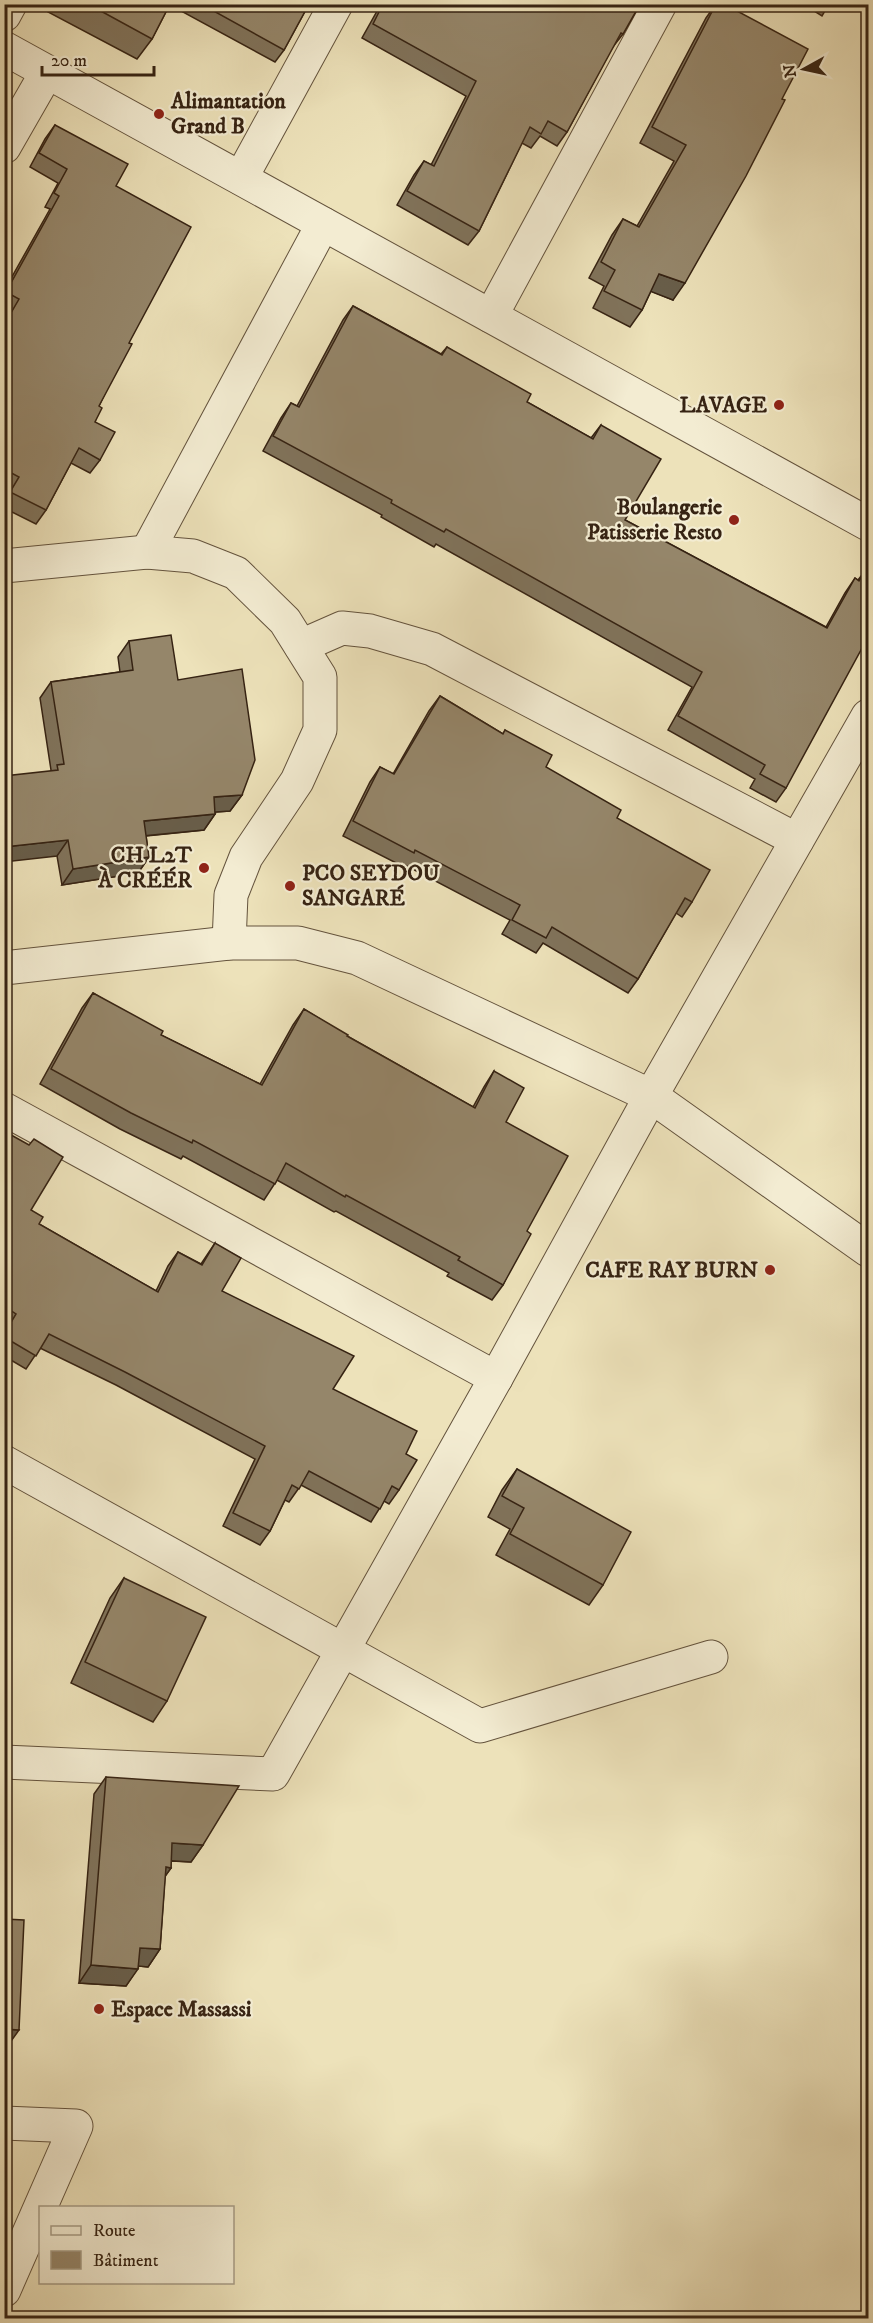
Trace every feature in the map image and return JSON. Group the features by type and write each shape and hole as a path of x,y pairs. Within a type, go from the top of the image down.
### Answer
{"street":[{"path":"4,15 10,4"},
{"path":"241,178 336,4"},
{"path":"491,316 660,4"},
{"path":"4,48 868,524"},
{"path":"4,147 47,72"},
{"path":"147,552 323,224"},
{"path":"4,566 147,552 193,556 236,573 285,621 320,677 320,730 297,782 246,857 231,895 229,943"},
{"path":"301,646 342,628 370,631 432,649 797,840"},
{"path":"4,1762 273,1774 496,1378 651,1096 868,716"},
{"path":"4,968 229,943 298,942 357,958 651,1096 868,1250"},
{"path":"4,1109 496,1378"},
{"path":"4,1462 480,1726 711,1657"},
{"path":"4,2123 76,2126 41,2206"},
{"path":"4,2290 39,2210"}],"building":[{"path":"88,4 170,4 152,39"},
{"path":"201,4 309,4 284,50"},
{"path":"383,4 407,4 412,7 413,4 640,4 623,34 621,33 567,132 548,121 541,134 530,127 479,231 407,191 424,161 434,166 476,81 373,24"},
{"path":"716,4 724,4 808,49 746,176 685,283 659,274 642,310 604,291 615,270 601,262 623,219 639,227 686,145 652,127"},
{"path":"55,125 128,164 116,186 191,227 129,343 132,344 99,406 102,408 95,422 115,432 100,460 79,448 46,510 10,492 19,477 4,469 4,379 11,368 4,365 4,340 9,332 4,330 4,325 19,299 6,292 59,196 54,193 67,169 39,153"},
{"path":"353,306 442,355 447,347 531,394 527,402 593,439 601,425 661,459 625,520 827,628 855,578 859,581 865,571 868,573 868,637 786,788 760,774 765,765 678,716 702,672 446,529 444,532 391,503 392,500 273,436 291,403 299,407"},
{"path":"171,635 178,680 242,669 255,760 242,795 214,797 215,814 144,821 149,857 73,869 68,840 4,847 4,776 58,770 57,765 64,764 51,682 133,670 129,641"},
{"path":"440,696 503,734 505,730 552,755 546,767 621,810 617,818 710,870 692,902 685,898 638,979 552,927 546,938 512,920 520,905 415,850 414,853 353,821 380,767 394,774"},
{"path":"93,993 163,1031 161,1035 262,1085 304,1009 347,1036 475,1108 494,1071 524,1088 506,1122 568,1156 527,1231 531,1234 503,1285 458,1260 460,1257 346,1195 345,1197 286,1163 275,1184 193,1140 192,1143 131,1113 51,1069"},
{"path":"4,1131 29,1145 34,1139 63,1157 31,1210 43,1217 39,1224 158,1292 178,1252 202,1265 215,1243 241,1258 222,1291 354,1356 333,1389 417,1431 406,1454 417,1460 399,1490 392,1486 380,1509 309,1471 299,1489 292,1485 270,1531 233,1513 265,1446 49,1334 36,1356 4,1337 16,1314 4,1306"},
{"path":"517,1469 631,1532 603,1585 510,1534 524,1508 502,1496"},
{"path":"124,1578 206,1617 167,1701 85,1662"},
{"path":"106,1777 239,1786 203,1845 172,1843 171,1868 166,1867 160,1949 140,1948 138,1969 91,1965"},
{"path":"4,1919 24,1920 19,2030 4,2029"}],"place":[{"name":"Alimantation Grand B","path":"159,114"},
{"name":"LAVAGE","path":"779,405"},
{"name":"Boulangerie Patisserie Resto","path":"734,520"},
{"name":"CH L2T À CRÉÉR","path":"204,868"},
{"name":"PCO SEYDOU SANGARÉ","path":"290,886"},
{"name":"CAFE RAY BURN","path":"770,1270"},
{"name":"Espace Massassi","path":"99,2009"}]}
